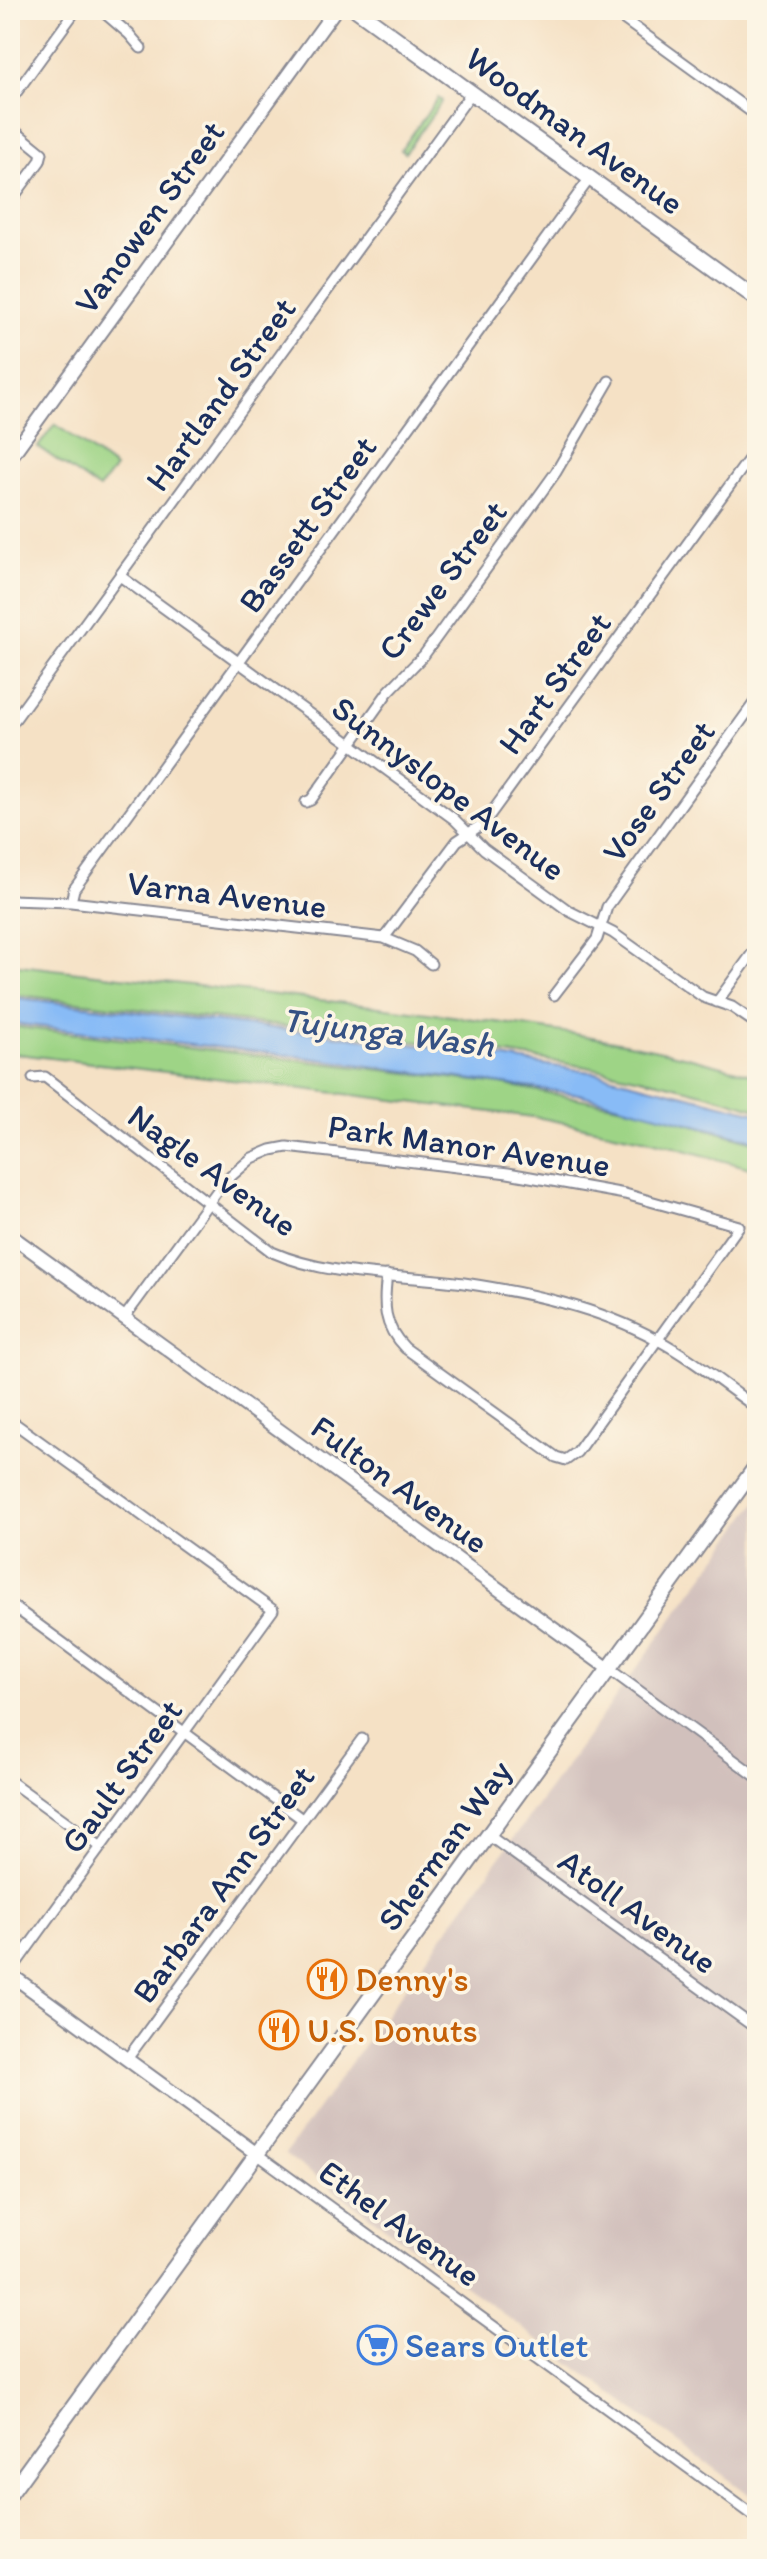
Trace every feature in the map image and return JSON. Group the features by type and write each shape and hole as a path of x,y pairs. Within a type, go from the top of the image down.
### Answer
{"main road":[{"name":"Woodman Avenue","path":"357,10 757,299"},
{"name":"Sherman Way","path":"10,2494 757,1465"}],"street":[{"path":"10,101 76,10"},
{"path":"101,10 141,48"},
{"name":"Vanowen Street","path":"10,458 335,10"},
{"path":"611,10 757,116"},
{"name":"Hartland Street","path":"10,726 472,92"},
{"path":"10,127 42,153 40,161 10,202"},
{"name":"Bassett Street","path":"71,902 74,889 590,178"},
{"name":"Crewe Street","path":"306,802 311,800 388,692 424,655 556,472 609,381"},
{"name":"Hart Street","path":"384,938 457,841 484,823 757,448"},
{"name":"Sunnyslope Avenue","path":"120,576 454,819 484,849 569,911 601,926 699,995 732,1007 757,1024"},
{"name":"Vose Street","path":"554,995 597,939 607,907 757,699"},
{"name":"Varna Avenue","path":"10,900 71,902 384,938 415,951 431,964"},
{"path":"717,1002 757,947"},
{"name":"Nagle Avenue","path":"33,1078 45,1077 272,1252 313,1267 387,1275"},
{"name":"Park Manor Avenue","path":"208,1203 238,1167 271,1150 287,1147 508,1173 625,1194 739,1226 658,1340"},
{"path":"124,1318 208,1203"},
{"name":"Fulton Avenue","path":"10,1235 757,1777"},
{"path":"658,1340 577,1452 566,1460 556,1457 395,1338 384,1310 387,1275 552,1299 589,1310 658,1340 757,1408"},
{"name":"Gault Street","path":"10,1420 273,1610 10,1973"},
{"path":"10,1604 302,1819"},
{"name":"Barbara Ann Street","path":"127,2059 362,1739"},
{"path":"10,1781 101,1847"},
{"name":"Atoll Avenue","path":"488,1835 757,2029"},
{"name":"Ethel Avenue","path":"10,1973 757,2518"}],"shaded area":[{"path":"757,1502 757,2500 285,2154"}],"green space":[{"path":"438,98 442,101 405,153 401,150"},
{"path":"55,424 115,468 99,489 38,447"},
{"path":"10,964 469,1018 614,1041 757,1076 757,1109 658,1082 506,1054 10,994"},
{"path":"10,1026 500,1084 641,1110 757,1143 757,1170 648,1140 541,1118 10,1053"}],"water":[{"path":"10,997 458,1050 596,1073 757,1113 757,1141 578,1094 294,1056 10,1023"}],"place":[{"name":"Denny's","path":"327,1979"},
{"name":"U.S. Donuts","path":"279,2030"},
{"name":"Sears Outlet","path":"377,2345"}],"water label":[{"name":"Tujunga Wash","path":"388,1031"}]}
